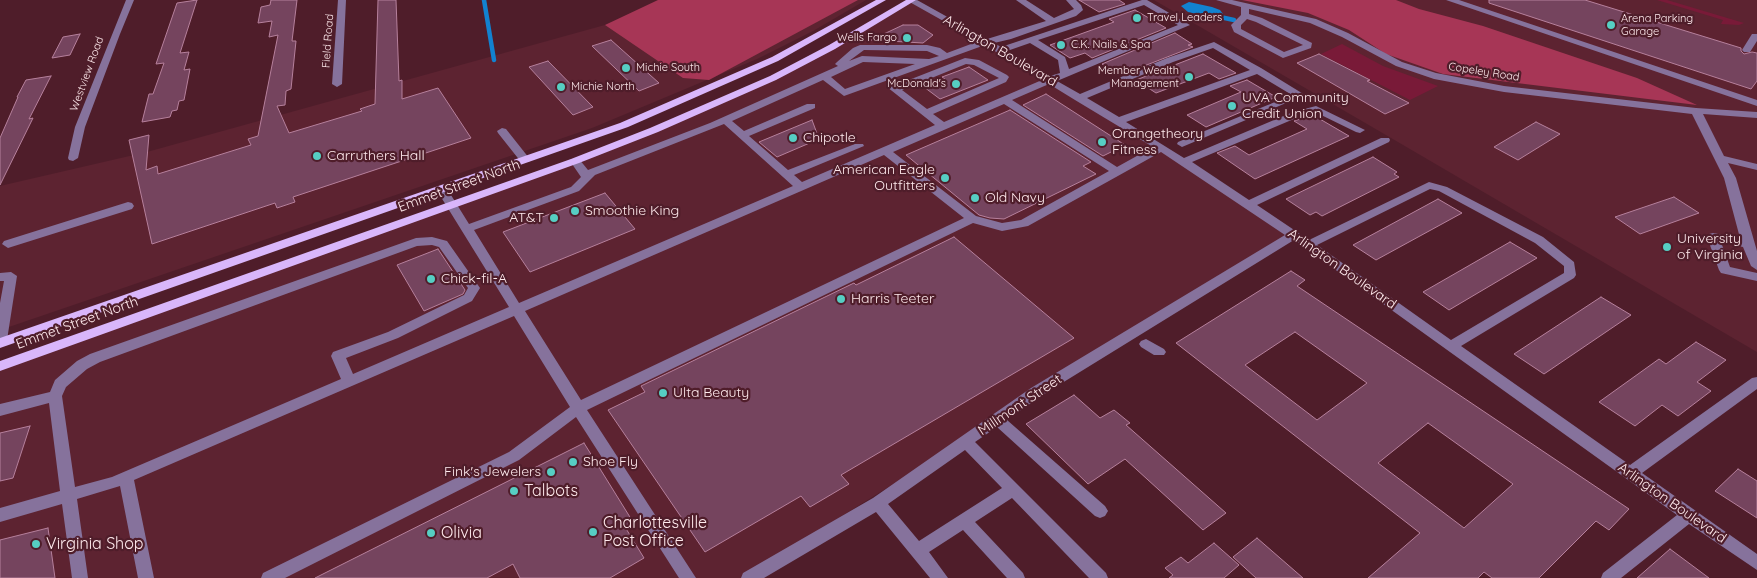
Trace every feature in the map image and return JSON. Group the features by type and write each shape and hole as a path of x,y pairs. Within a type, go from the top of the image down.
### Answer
{"main road":[{"name":"Emmet Street North","path":"0,342 624,125 728,81 810,41 882,0"},
{"name":"Emmet Street North","path":"0,366 574,161 654,130 773,78 832,47 911,0"}],"street":[{"name":"Westview Road","path":"73,158 80,126 114,34 130,0"},
{"name":"Field Road","path":"336,84 342,0"},
{"name":"Arlington Boulevard","path":"911,0 1000,50 1161,147 1294,235 1757,563"},
{"path":"1020,0 1051,20"},
{"path":"824,76 844,93 986,42 1008,37 1079,10 1078,5 1070,0"},
{"name":"Copeley Road","path":"1220,0 1245,11 1313,21 1345,35 1399,64 1434,76 1504,89 1696,111 1757,115"},
{"path":"1450,0 1757,103"},
{"path":"0,515 70,496 126,477 1050,80 1185,25 1145,2 1000,50"},
{"path":"1245,11 1259,20 1307,43 1308,46 1285,55 1280,55 1237,30 1236,25 1245,11"},
{"path":"1747,50 1755,36"},
{"path":"1031,40 1062,59 1065,74"},
{"path":"1079,98 1214,44 1300,95 1182,144"},
{"path":"824,76 856,50 863,47 927,48 937,50 946,56"},
{"path":"466,228 576,188 592,173 725,120 862,59 931,62"},
{"path":"895,89 965,61 976,62 1004,77 1003,80 926,114"},
{"path":"1118,121 1258,70"},
{"path":"882,79 944,127"},
{"path":"1005,100 1117,172"},
{"path":"743,135 811,106"},
{"path":"1183,162 1297,114 1316,109 1360,130"},
{"path":"1696,111 1730,178 1748,244 1757,266"},
{"path":"725,120 801,187"},
{"path":"502,132 525,160"},
{"path":"1248,205 1385,140"},
{"path":"787,174 858,146"},
{"path":"884,151 972,219 1002,227 1024,223 1161,147"},
{"path":"1720,158 1757,167"},
{"path":"574,161 587,177"},
{"path":"1308,245 1428,185 1443,189 1539,240 1570,265 1570,275 1450,346"},
{"path":"442,189 516,310 688,578"},
{"path":"8,244 128,206"},
{"path":"269,578 514,456 578,408 972,219"},
{"name":"Millmont Street","path":"749,578 878,503 1044,387 1294,235"},
{"path":"1748,244 1713,237 1725,270 1757,277"},
{"path":"80,578 55,396 60,384 82,365 95,358 416,242 432,241 443,244 474,288 468,298 393,335 338,356 349,381"},
{"path":"0,277 11,276 0,342"},
{"path":"1146,344 1160,352"},
{"path":"1629,472 1648,462 1757,382"},
{"path":"0,410 55,396"},
{"path":"998,420 1100,511"},
{"path":"966,442 1100,578"},
{"path":"126,477 146,578"},
{"path":"917,551 1012,490"},
{"path":"878,503 940,578"},
{"path":"1609,578 1689,515"},
{"path":"964,520 1016,578"}],"shaded area":[{"path":"658,0 858,0 709,80 683,78 605,25"},
{"path":"666,0 866,0 813,31 757,59 592,128 0,330 0,186 147,152 605,25"},
{"name":"University of Virginia","path":"1154,0 1757,0 1757,352 1398,142"},
{"path":"1242,0 1396,0 1419,9 1483,26 1637,78 1697,105 1443,74 1386,54 1349,30 1308,13"},
{"path":"1657,0 1667,0 1744,23 1739,25 1721,24 1723,20"},
{"path":"911,1 1050,80 1294,235 742,578 0,578 0,365 654,130 773,78"},
{"path":"1342,44 1383,66 1438,86 1410,100 1321,54"}],"water":[{"path":"1189,2 1212,7 1220,10 1223,14 1214,18 1188,12 1181,6"}],"building":[{"path":"197,0 180,53 189,52 184,70 190,69 184,100 179,101 177,110 172,111 170,117 142,122 149,94 153,94 164,63 156,64 177,3"},
{"name":"Carruthers Hall","path":"271,0 297,0 292,41 296,41 291,89 286,91 285,105 277,106 289,133 362,111 360,109 375,104 378,0 396,0 399,81 402,80 402,99 438,88 471,138 293,197 295,202 277,208 275,203 152,244 129,140 149,135 146,170 157,166 158,174 251,145 248,139 258,136 278,35 269,37 272,21 258,23 261,7 270,5"},
{"path":"1079,0 1119,0 1125,4 1099,12"},
{"name":"Arena Parking Garage","path":"1489,0 1585,0 1741,48 1744,54 1757,53 1757,81 1751,89 1489,3"},
{"path":"1135,10 1166,28 1092,58 1085,53 1070,58 1050,45 1114,22 1109,19"},
{"name":"Wells Fargo","path":"903,25 918,25 933,35 923,43 871,40"},
{"path":"1175,33 1192,44 1188,45 1193,47 1126,73 1121,70 1114,72 1102,64"},
{"path":"80,34 70,55 52,58 63,37"},
{"name":"Michie South","path":"611,40 659,83 639,91 592,46"},
{"path":"1203,54 1236,73 1219,79 1209,73 1156,93 1136,80"},
{"path":"1319,54 1370,80 1367,81 1409,103 1385,114 1297,63"},
{"name":"Michie North","path":"548,61 593,107 573,115 529,67"},
{"name":"McDonald's","path":"969,67 988,80 940,99 924,87 945,79 942,77"},
{"path":"51,76 29,119 33,118 0,185 0,138 17,97 26,80"},
{"name":"UVA Community Credit Union","path":"1247,80 1276,97 1206,127 1187,115 1241,92 1230,86"},
{"path":"1046,94 1125,145 1103,156 1023,105"},
{"path":"1010,110 1091,162 1083,166 1096,174 1004,219 990,218 979,215 906,155"},
{"path":"1313,115 1349,136 1255,179 1217,153 1235,146 1249,155 1307,129 1294,121"},
{"name":"Chipotle","path":"812,120 819,139 777,157 759,142"},
{"path":"1536,122 1560,134 1518,160 1494,147"},
{"path":"1373,157 1397,172 1394,174 1399,177 1322,216 1316,212 1310,215 1286,199"},
{"path":"605,193 635,229 530,272 503,232"},
{"path":"1674,197 1699,213 1640,234 1615,217"},
{"path":"1438,199 1462,213 1376,260 1353,245"},
{"path":"954,237 1074,338 841,475 849,484 810,507 801,496 705,552 608,410 645,392 641,386"},
{"path":"1510,242 1537,258 1449,310 1423,292"},
{"name":"Chick-fil-A","path":"438,249 465,290 463,294 424,311 397,265"},
{"path":"1291,271 1305,280 1297,286 1629,509 1609,530 1596,521 1539,578 1492,578 1484,572 1478,578 1368,578 1420,533 1176,343","holes":["1295,332 1367,383 1317,420 1245,365","1428,423 1513,484 1464,528 1378,463"]},
{"path":"1601,297 1631,315 1544,374 1514,354"},
{"path":"1696,342 1726,360 1697,382 1711,391 1678,416 1662,405 1635,426 1599,402 1659,359 1666,364"},
{"path":"1074,395 1100,418 1114,410 1130,423 1126,425 1226,513 1203,530 1125,459 1088,484 1026,424"},
{"path":"30,426 13,478 0,481 0,433"},
{"path":"584,443 633,522 625,527 644,558 610,578 520,578 513,564 487,578 315,578"},
{"path":"1738,469 1757,481 1757,518 1715,491"},
{"path":"48,528 55,578 0,578 0,540"},
{"path":"1257,538 1303,578 1256,578 1233,557"},
{"path":"1214,543 1239,565 1224,578 1169,578 1173,575 1165,568 1181,557 1188,563"},
{"path":"1670,549 1709,578 1637,578"}],"waterway":[{"path":"484,0 494,60"},
{"path":"1220,17 1234,20"}],"place":[{"name":"Travel Leaders","path":"1137,18"},
{"name":"Arena Parking Garage","path":"1611,25"},
{"name":"Wells Fargo","path":"907,38"},
{"name":"C.K. Nails & Spa","path":"1061,45"},
{"name":"Michie South","path":"626,68"},
{"name":"Member Wealth Management","path":"1189,77"},
{"name":"McDonald's","path":"956,84"},
{"name":"Michie North","path":"561,87"},
{"name":"UVA Community Credit Union","path":"1232,106"},
{"name":"Chipotle","path":"793,138"},
{"name":"Orangetheory Fitness","path":"1102,142"},
{"name":"Carruthers Hall","path":"317,156"},
{"name":"American Eagle Outfitters","path":"945,178"},
{"name":"Old Navy","path":"975,198"},
{"name":"Smoothie King","path":"575,211"},
{"name":"AT&T","path":"554,218"},
{"name":"University of Virginia","path":"1667,247"},
{"name":"Chick-fil-A","path":"431,279"},
{"name":"Harris Teeter","path":"841,299"},
{"name":"Ulta Beauty","path":"663,393"},
{"name":"Shoe Fly","path":"573,462"},
{"name":"Fink's Jewelers","path":"551,472"},
{"name":"Talbots","path":"514,491"},
{"name":"Charlottesville Post Office","path":"593,532"},
{"name":"Olivia","path":"431,533"},
{"name":"Virginia Shop","path":"36,544"}]}
